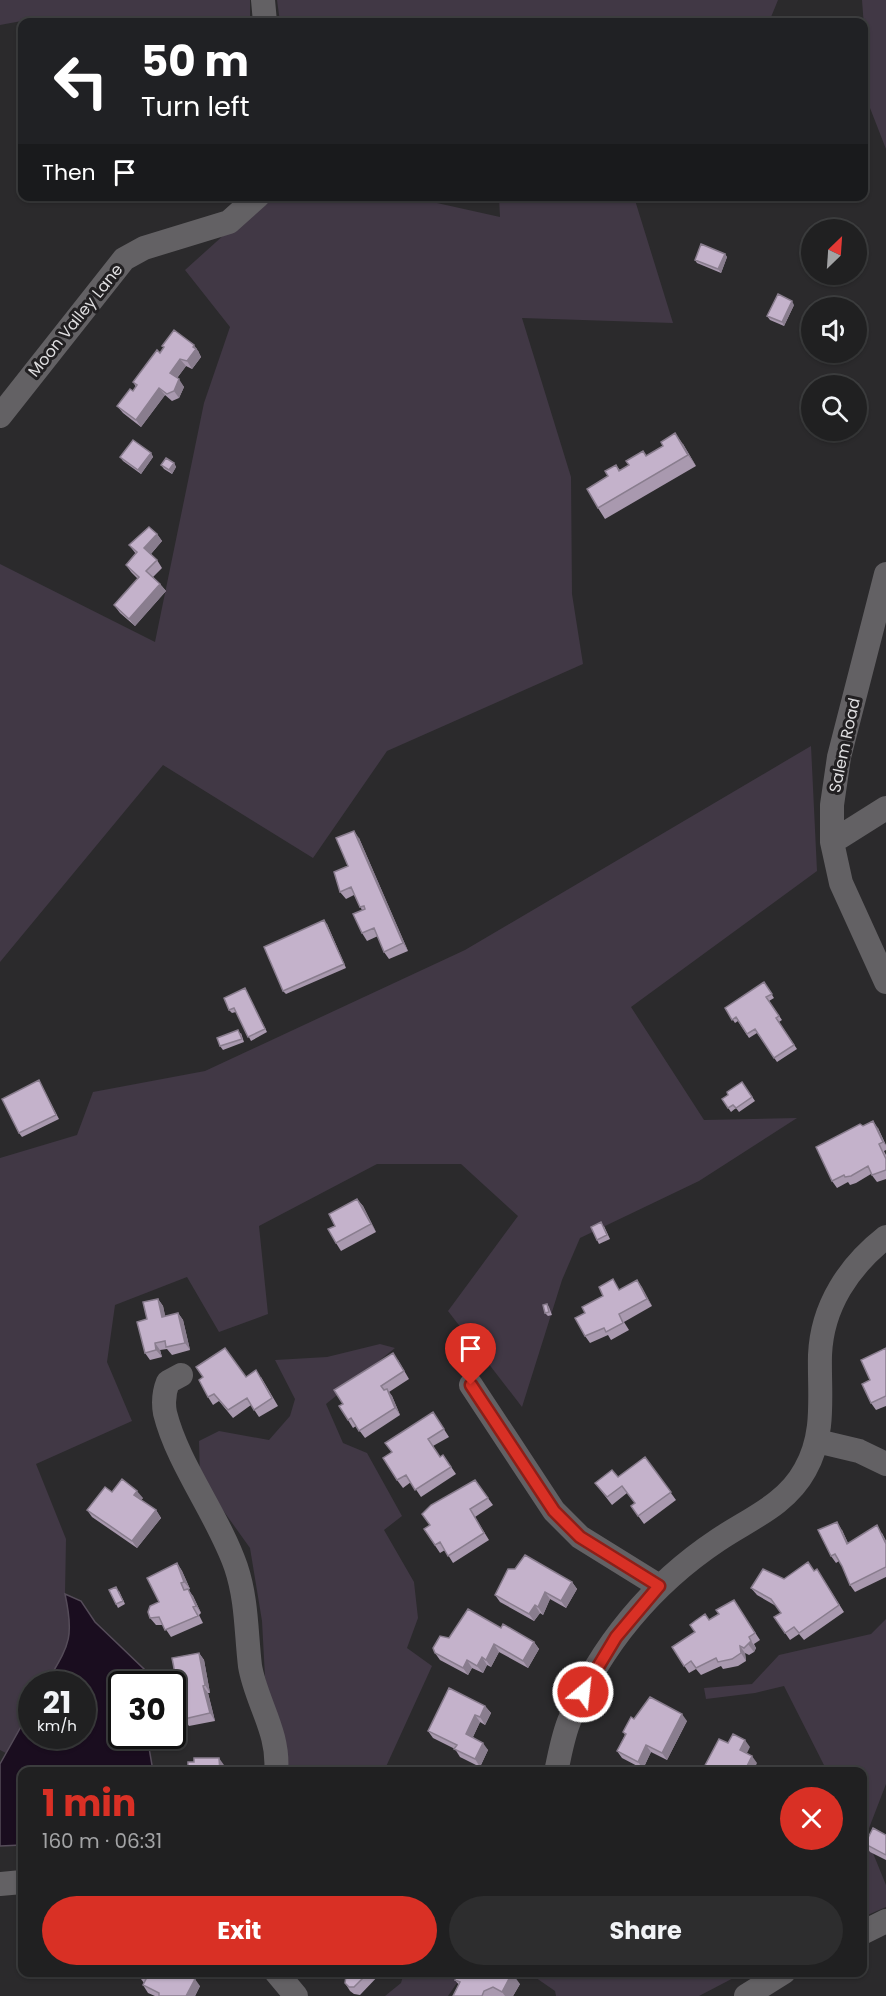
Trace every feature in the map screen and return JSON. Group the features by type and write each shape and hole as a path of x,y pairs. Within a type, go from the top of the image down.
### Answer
{"street":[{"path":"262,0 264,18"},
{"name":"Moon Valley Lane","path":"0,416 124,260 144,248 229,222 252,201"},
{"name":"Salem Road","path":"886,574 839,757 832,805 832,842 841,883 886,982"},
{"path":"832,842 886,808"},
{"path":"557,1767 569,1721 590,1677 616,1637 659,1586 691,1559 779,1501 805,1471 817,1441 821,1414 821,1343 828,1314 849,1273 867,1252 886,1237"},
{"path":"182,1375 168,1382 164,1394 165,1413 190,1473 213,1515 242,1587 245,1597 250,1667 272,1730 276,1767"},
{"path":"471,1385 554,1511 580,1537 659,1586"},
{"path":"817,1441 859,1451 886,1464"},
{"path":"0,1884 18,1882"},
{"path":"867,1930 886,1921"},
{"path":"280,1977 296,1996"},
{"path":"746,1996 776,1977"}],"shaded area":[{"path":"0,0 250,0 250,18 18,18 18,22 0,25"},
{"path":"277,0 778,0 771,18 279,18"},
{"path":"862,0 886,0 886,149 870,108 868,18 863,18"},
{"path":"262,201 428,201 500,217 499,201 635,201 673,323 522,318 571,477 572,594 583,664 387,751 313,858 163,765 0,962 0,564 155,642 204,403 230,327 185,270"},
{"path":"811,746 817,871 631,1007 704,1120 797,1118 699,1181 580,1238 562,1280 522,1407 448,1311 518,1216 461,1164 377,1164 259,1226 268,1314 219,1332 187,1277 115,1305 107,1362 132,1421 36,1464 66,1539 65,1594 71,1621 69,1644 53,1671 18,1671 18,1732 6,1753 0,1750 0,1158 77,1135 93,1092 205,1071 465,950"},
{"path":"380,1344 395,1348 326,1404 343,1443 367,1453 402,1516 384,1530 414,1582 418,1618 407,1648 432,1666 386,1767 285,1767 265,1677 262,1621 250,1548 200,1478 199,1441 219,1431 269,1440 290,1416 295,1399 275,1360 327,1357"},
{"path":"65,1594 81,1601 95,1622 145,1670 108,1671 108,1749 149,1749 152,1767 18,1767 18,1845 0,1846 0,1764 18,1732 18,1749 96,1749 96,1671 54,1671 67,1642 69,1622"},
{"path":"886,1619 886,1784 867,1833 867,1767 825,1767 784,1686 755,1693 706,1699 704,1688 752,1684 779,1655 871,1634"},
{"path":"867,1838 886,1885 886,1907 867,1915"},
{"path":"403,1977 461,1977 448,1996 385,1996 401,1983"},
{"path":"535,1977 735,1977 699,1996 556,1996 555,1991"}],"building":[{"path":"701,244 725,254 718,269 695,260"},
{"path":"778,294 792,301 782,322 767,316"},
{"path":"174,330 196,349 187,361 180,359 170,373 179,379 174,391 167,394 159,388 136,420 117,406 130,389 133,391 137,385 133,382 157,350 160,353 164,347 162,346"},
{"path":"675,433 688,455 598,508 587,489 608,476 605,471 616,465 619,471 629,465 626,461 643,451 646,456 663,446 661,442"},
{"path":"133,440 151,453 138,470 120,457"},
{"path":"166,458 174,463 169,470 161,465"},
{"path":"149,527 157,534 144,548 157,560 146,571 160,584 129,619 114,605 139,577 126,565 137,552 129,545"},
{"path":"354,831 403,943 384,952 374,928 362,933 353,914 365,909 364,906 360,907 351,887 340,892 334,872 348,866 336,838"},
{"path":"324,920 344,964 283,991 264,947"},
{"path":"764,982 772,994 766,997 779,1016 776,1018 794,1045 774,1058 755,1029 747,1034 736,1017 732,1020 725,1008"},
{"path":"245,988 265,1029 248,1037 234,1008 229,1010 224,998"},
{"path":"238,1030 242,1039 220,1046 217,1038"},
{"path":"39,1080 56,1115 19,1133 2,1099"},
{"path":"742,1082 752,1097 736,1108 733,1105 728,1108 722,1099 728,1095 727,1092"},
{"path":"873,1121 883,1142 879,1144 886,1159 886,1170 872,1175 868,1166 851,1176 845,1177 844,1175 832,1181 816,1147 860,1124 863,1126"},
{"path":"357,1199 371,1224 336,1243 328,1229 335,1226 329,1214"},
{"path":"601,1222 607,1235 597,1240 591,1227"},
{"path":"613,1279 619,1290 637,1280 647,1299 619,1314 623,1323 606,1332 604,1328 585,1336 575,1318 585,1313 582,1307 603,1296 599,1287"},
{"path":"158,1299 162,1317 178,1313 185,1343 166,1347 165,1341 155,1343 156,1350 145,1353 137,1322 147,1319 143,1302"},
{"path":"547,1304 549,1312 545,1313 543,1305"},
{"path":"225,1348 246,1377 256,1370 272,1398 254,1410 247,1398 228,1410 214,1394 208,1397 199,1380 203,1377 196,1367"},
{"path":"886,1348 886,1396 871,1403 862,1384 870,1380 861,1360"},
{"path":"393,1353 404,1371 381,1386 384,1390 387,1389 395,1408 359,1431 351,1418 348,1420 339,1406 343,1404 334,1390"},
{"path":"433,1412 444,1429 428,1439 440,1457 443,1455 451,1467 415,1490 406,1475 397,1480 383,1458 392,1452 385,1443"},
{"path":"645,1457 671,1492 638,1516 631,1506 635,1503 622,1486 607,1497 595,1483 612,1470 618,1477"},
{"path":"122,1479 137,1491 134,1495 156,1510 132,1541 87,1510 105,1487 112,1492"},
{"path":"475,1480 488,1498 470,1509 484,1533 448,1556 440,1542 435,1545 424,1529 430,1525 422,1514 431,1505"},
{"path":"837,1522 847,1544 877,1525 886,1544 886,1567 850,1585 842,1566 835,1554 831,1556 818,1530"},
{"path":"525,1555 572,1582 561,1601 545,1592 538,1607 535,1605 529,1614 495,1595 508,1569 515,1569"},
{"path":"808,1562 814,1571 817,1569 839,1605 799,1633 794,1627 785,1633 774,1617 781,1613 771,1599 751,1588 763,1569 784,1579"},
{"path":"177,1563 184,1582 181,1583 184,1590 188,1589 198,1616 165,1630 159,1617 150,1618 148,1612 150,1606 159,1602 147,1578"},
{"path":"116,1587 123,1601 116,1604 109,1590"},
{"path":"734,1600 755,1633 749,1637 751,1641 744,1648 740,1646 741,1653 732,1659 718,1662 716,1658 696,1668 691,1661 684,1666 672,1647 695,1632 690,1625 695,1621 705,1614 709,1620 719,1614 716,1610"},
{"path":"468,1609 501,1628 503,1624 534,1642 523,1661 494,1644 486,1660 482,1657 477,1666 467,1660 463,1668 435,1653 433,1648 440,1636 449,1638"},
{"path":"199,1653 205,1685 203,1686 210,1713 186,1719 186,1671 175,1671 172,1658"},
{"path":"449,1688 485,1706 480,1717 475,1715 466,1734 483,1743 475,1759 454,1749 457,1745 428,1731"},
{"path":"650,1697 682,1714 662,1753 646,1745 638,1762 617,1751 626,1734 623,1732 631,1717 634,1719"},
{"path":"733,1734 745,1740 740,1750 752,1756 746,1767 704,1767 719,1739 728,1743"},
{"path":"194,1758 219,1758 220,1767 188,1767 188,1762 194,1762"},
{"path":"873,1828 886,1835 886,1855 867,1845"},
{"path":"142,1977 191,1977 195,1979 186,1996 159,1996 159,1993 143,1985 146,1979"},
{"path":"346,1977 364,1977 354,1987 349,1987 345,1983"},
{"path":"456,1977 510,1977 502,1992 493,1987 484,1991 482,1996 453,1996 460,1982 455,1980"}],"route":[{"path":"471,1385 554,1511 580,1537 659,1586 616,1637 583,1692"}]}
